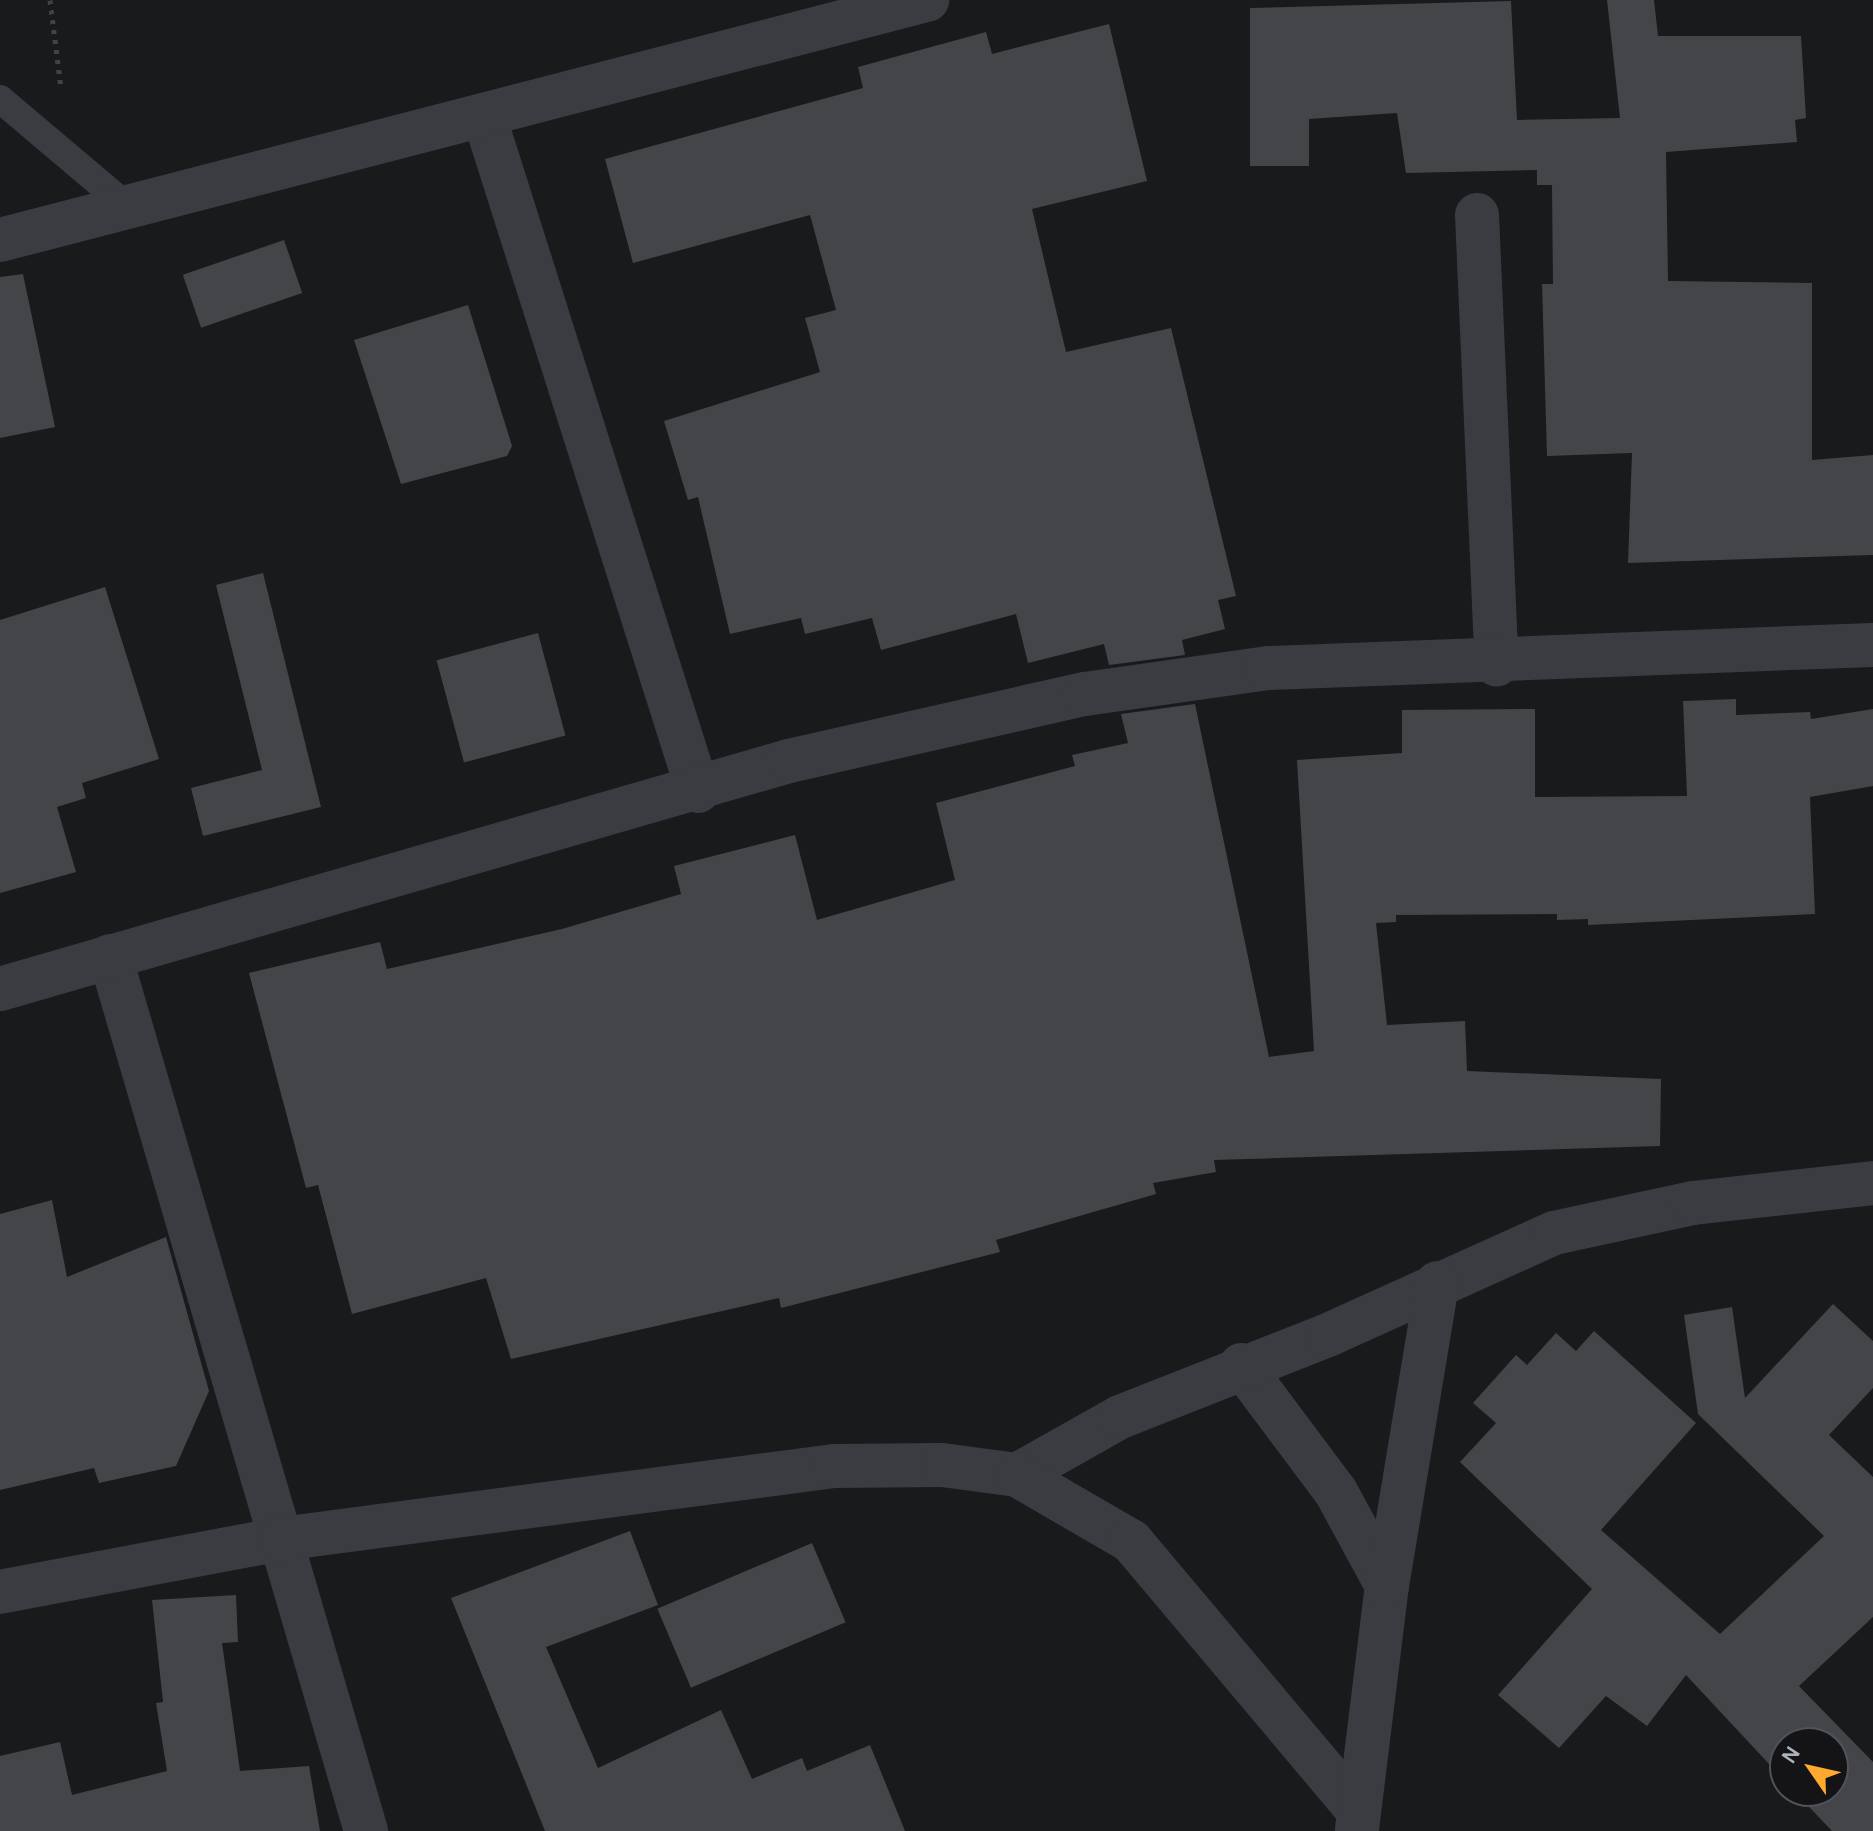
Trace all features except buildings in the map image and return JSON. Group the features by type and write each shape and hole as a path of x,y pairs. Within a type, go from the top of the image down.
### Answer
{"street":[{"path":"0,240 485,119 927,0"},
{"path":"485,119 698,791"},
{"path":"1477,215 1497,665"},
{"path":"0,989 698,791 789,761 1085,694 1268,668 1497,665 1873,645"},
{"path":"110,956 366,1831"},
{"path":"1017,1475 1071,1440 1241,1365 1328,1335 1437,1283 1554,1233 1693,1203 1873,1183"},
{"path":"1358,1821 1387,1586 1437,1283"},
{"path":"1241,1365 1336,1492 1387,1586"},
{"path":"0,1592 281,1539 834,1466 942,1465 1017,1475 1131,1541 1358,1821"}],"lane":[{"path":"0,99 128,207"}],"path":[{"path":"50,0 63,153"}]}
